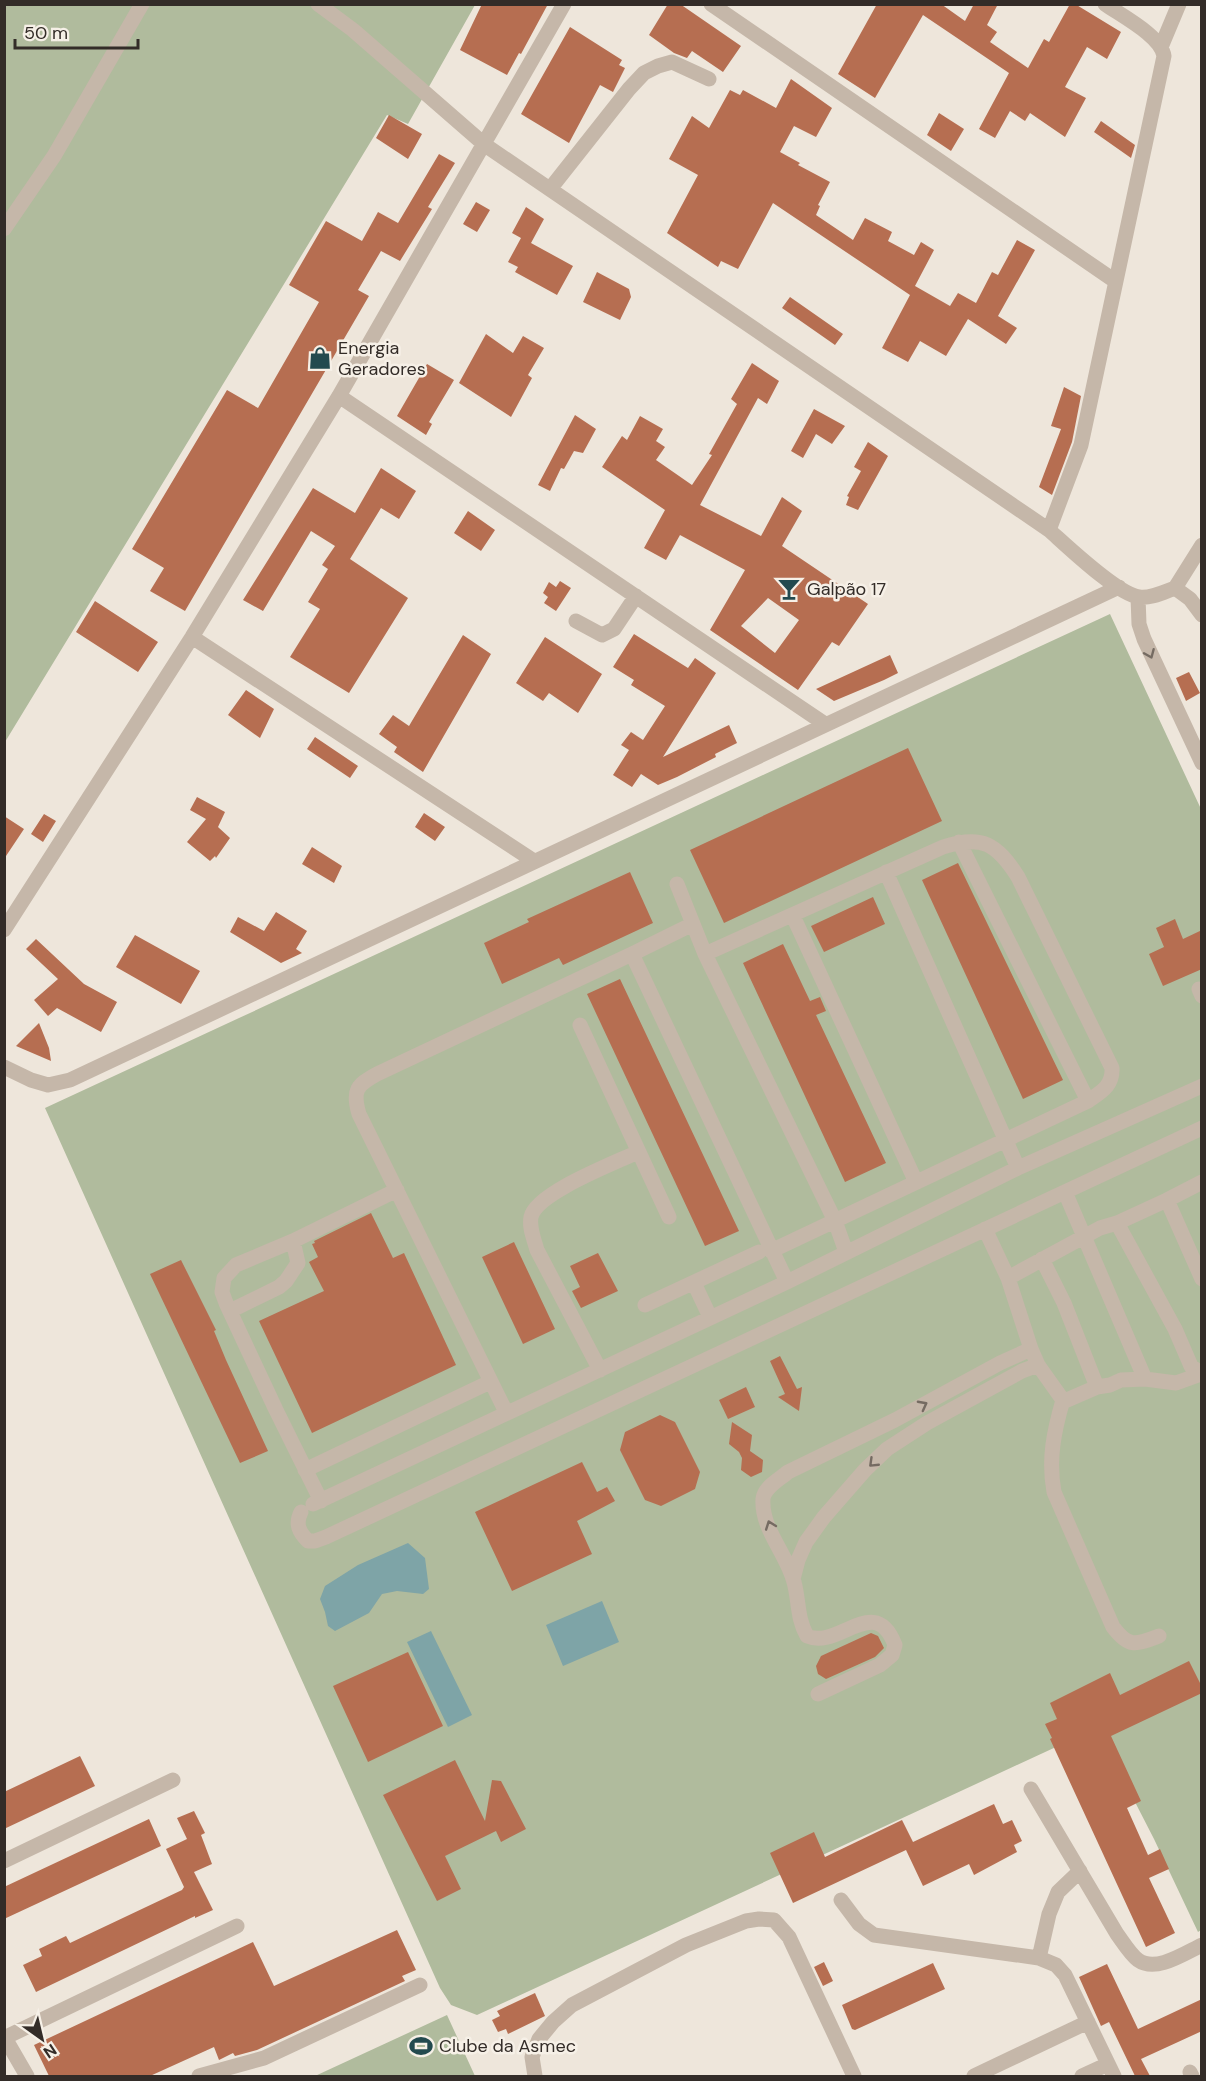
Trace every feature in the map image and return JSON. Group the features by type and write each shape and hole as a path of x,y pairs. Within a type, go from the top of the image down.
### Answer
{"lane":[{"path":"4,229 54,156 142,4"},
{"path":"318,4 353,30 484,145 1049,530 1090,567 1119,586 1138,597 1151,596 1175,588 1202,545"},
{"path":"4,930 192,637 339,396 564,4"},
{"path":"711,4 1115,281"},
{"path":"1049,530 1081,445 1164,56 1161,47 1152,37 1106,4"},
{"path":"1161,47 1179,4"},
{"path":"550,189 644,73 672,62 709,79"},
{"path":"339,396 825,724"},
{"path":"4,1067 31,1080 48,1085 70,1080 1119,586"},
{"path":"1175,588 1190,599 1202,615"},
{"path":"576,621 602,635 614,629 636,596"},
{"path":"1138,597 1139,624 1144,639 1202,763"},
{"path":"192,637 534,861"},
{"path":"645,1305 835,1221 1088,1101 1110,1084 1113,1077 1112,1068 1009,863 999,852 975,840 959,842 886,872 705,954"},
{"path":"959,842 1088,1101"},
{"path":"886,872 1018,1168"},
{"path":"677,884 705,954 835,1221 846,1252"},
{"path":"793,916 916,1182"},
{"path":"506,1412 359,1114 356,1098 360,1085 388,1069 693,924"},
{"path":"632,954 765,1252 787,1282"},
{"path":"580,1025 669,1217"},
{"path":"1202,1086 1018,1168 787,1282 506,1412 312,1506 298,1519 298,1526 308,1541 326,1538 1202,1128"},
{"path":"600,1370 537,1250 531,1232 531,1218 534,1209 543,1200 566,1186 638,1152"},
{"path":"1008,1278 1100,1228 1118,1223 1202,1182"},
{"path":"312,1506 305,1470 222,1292 224,1278 236,1265 293,1241 397,1190"},
{"path":"1065,1192 1145,1379"},
{"path":"1167,1200 1202,1279"},
{"path":"1118,1223 1191,1366 1201,1374"},
{"path":"985,1229 1008,1278 1038,1365 1063,1400"},
{"path":"231,1311 286,1281 298,1263 293,1241"},
{"path":"1042,1259 1064,1303 1097,1387"},
{"path":"694,1283 710,1317"},
{"path":"818,1694 880,1665 892,1655 895,1645 886,1628 875,1622 866,1622 819,1639 807,1636 800,1623 793,1579 767,1519 763,1497 765,1492 788,1472 895,1420 1000,1363 1031,1349"},
{"path":"1000,1363 1012,1378"},
{"path":"793,1579 806,1542 824,1517 865,1470 887,1449 907,1435 1022,1371 1038,1365"},
{"path":"1063,1400 1121,1380 1145,1379 1176,1383 1201,1374"},
{"path":"305,1470 490,1382"},
{"path":"1063,1400 1053,1435 1050,1470 1054,1492 1113,1627 1123,1639 1131,1643 1138,1644 1159,1636"},
{"path":"895,1420 907,1435"},
{"path":"4,1861 173,1780"},
{"path":"1030,1789 1117,1934 1140,1962 1155,1965 1202,1945"},
{"path":"1039,1958 1049,1914 1058,1892 1080,1871"},
{"path":"841,1900 859,1924 874,1935 1039,1958 1056,1965 1065,1975 1111,2070 1082,2076"},
{"path":"535,2076 532,2057 539,2039 572,2005 686,1945 746,1921 759,1919 774,1920 789,1937 854,2076"},
{"path":"27,2076 5,2038 237,1926"},
{"path":"199,2076 264,2058 420,1986"},
{"path":"974,2076 1088,2022"}],"green space":[{"path":"4,5 475,5 408,124 387,115 5,742"},
{"path":"1110,614 1201,809 1201,1930 1198,1932 1154,1839 1097,1728 477,2015 451,2005 440,1988 45,1108"},
{"name":"Clube da Asmec","path":"447,2015 475,2076 315,2076"}],"water":[{"path":"408,1543 425,1558 429,1589 423,1594 397,1591 382,1594 369,1613 335,1631 328,1626 320,1599 325,1586 358,1565"},
{"path":"602,1601 619,1642 563,1666 546,1625"},
{"path":"431,1631 472,1715 448,1727 407,1642"}],"building":[{"path":"482,4 548,4 507,75 460,50"},
{"path":"668,4 680,4 741,46 723,72 692,51 687,58 674,53 649,35"},
{"path":"877,4 941,4 965,21 974,4 998,4 987,25 997,32 990,42 1028,68 1044,39 1049,42 1070,4 1075,4 1121,32 1107,59 1087,47 1065,87 1086,98 1065,137 1030,113 1025,121 1010,111 995,138 979,129 1009,73 923,15 875,98 838,74"},
{"path":"570,27 622,60 619,65 625,68 613,92 600,85 569,143 521,114"},
{"path":"791,79 832,108 816,137 794,126 780,152 800,163 798,165 830,182 818,205 820,206 816,215 853,240 865,218 892,232 888,241 914,255 921,242 934,250 915,286 950,306 958,293 976,303 992,272 998,275 1017,240 1035,250 998,316 1017,328 1006,344 968,319 946,356 920,341 908,362 882,348 910,295 773,203 738,269 721,261 718,267 667,233 698,175 669,159 692,116 709,128 730,90 740,95 743,90 776,108"},
{"path":"939,113 964,129 951,151 927,135"},
{"path":"389,115 422,134 408,159 376,138"},
{"path":"1101,121 1135,145 1131,158 1094,132"},
{"path":"439,154 455,163 428,207 432,209 400,261 381,251 358,290 369,296 185,611 150,591 164,568 132,549 227,390 258,408 319,302 289,285 326,221 362,241 378,212 398,223"},
{"path":"476,202 490,210 477,232 463,224"},
{"path":"526,207 544,219 531,243 573,266 557,295 515,272 518,267 508,262 521,238 512,233"},
{"path":"597,272 629,289 631,297 620,320 583,302"},
{"path":"790,297 843,334 835,345 782,308"},
{"path":"486,334 513,353 523,336 544,348 528,375 532,378 511,417 459,383"},
{"path":"752,363 779,381 767,404 758,398 700,505 761,536 782,497 802,511 782,546 868,604 839,646 832,642 798,690 710,630 745,570 680,535 666,560 644,548 665,510 602,467 622,436 627,440 640,416 663,429 656,441 665,447 656,460 692,485 712,455 709,454 737,404 731,399","holes":["768,598 799,620 775,653 741,626"]},
{"path":"427,364 454,380 429,422 432,424 426,435 397,416"},
{"path":"1064,387 1081,396 1072,442 1052,495 1039,487 1061,429 1051,426"},
{"path":"814,409 845,426 832,444 816,434 803,458 791,451"},
{"path":"575,415 596,429 583,453 574,451 564,469 561,468 550,491 538,485"},
{"path":"868,442 888,456 858,510 846,505 849,497 847,496 861,471 854,467"},
{"path":"381,468 416,491 399,519 381,508 350,559 408,598 349,693 290,657 320,609 308,602 328,569 322,565 335,546 311,531 263,611 243,600 313,488 355,513"},
{"path":"468,511 495,530 481,551 454,533"},
{"path":"560,581 571,588 556,611 544,603 548,597 543,593 549,582 556,587"},
{"path":"95,601 158,642 138,672 76,632"},
{"path":"634,634 688,668 695,658 716,673 663,757 729,725 737,743 715,754 716,757 658,785 641,774 632,787 613,775 629,750 621,745 631,732 643,740 665,706 631,685 634,680 613,667"},
{"path":"463,635 491,654 423,772 394,752 397,747 379,734 393,715 409,726"},
{"path":"545,637 602,674 578,713 549,693 543,701 516,683"},
{"path":"890,655 898,673 884,680 834,701 816,689"},
{"path":"1189,672 1200,693 1186,701 1176,678"},
{"path":"246,690 274,709 260,738 228,715"},
{"path":"315,737 358,766 350,778 307,749"},
{"path":"908,748 942,821 724,923 690,850"},
{"path":"197,797 225,812 218,827 230,838 216,858 215,856 210,861 187,842 206,819 190,810"},
{"path":"424,813 445,827 435,841 415,827"},
{"path":"44,814 56,821 43,842 31,834"},
{"path":"4,816 24,829 4,859"},
{"path":"312,847 342,866 334,883 302,864"},
{"path":"958,863 1063,1080 1023,1099 922,880"},
{"path":"630,872 653,923 563,965 559,958 502,984 484,943 529,922 527,919"},
{"path":"873,897 885,924 824,952 811,926"},
{"path":"276,912 307,931 296,949 302,953 281,963 230,932 238,917 264,931"},
{"path":"1175,919 1183,939 1202,930 1202,969 1163,986 1149,954 1164,947 1156,928"},
{"path":"135,935 200,971 181,1004 116,967"},
{"path":"36,939 84,984 117,1002 101,1032 57,1008 48,1016 34,1000 58,979 26,949"},
{"path":"783,944 810,1001 820,997 826,1011 816,1015 886,1163 845,1182 743,963"},
{"path":"620,979 739,1231 705,1246 587,994"},
{"path":"39,1023 49,1048 51,1061 16,1046"},
{"path":"371,1213 393,1258 404,1253 456,1365 312,1433 259,1321 324,1291 309,1262 318,1257 312,1244"},
{"path":"514,1242 555,1329 523,1344 482,1257"},
{"path":"598,1253 618,1291 581,1308 572,1291 580,1287 570,1266"},
{"path":"181,1260 216,1330 214,1331 226,1360 268,1451 240,1463 150,1274"},
{"path":"780,1356 797,1389 802,1387 799,1411 778,1397 785,1394 770,1361"},
{"path":"746,1387 755,1407 728,1419 719,1400"},
{"path":"660,1415 675,1422 700,1472 695,1489 661,1506 645,1500 620,1450 625,1432"},
{"path":"732,1422 752,1435 750,1451 763,1460 762,1472 751,1477 741,1470 742,1458 739,1452 729,1444"},
{"path":"582,1462 597,1492 607,1487 615,1501 577,1521 592,1554 512,1591 475,1512"},
{"path":"871,1633 878,1636 884,1648 875,1657 826,1679 818,1674 816,1666 821,1656"},
{"path":"408,1652 443,1726 368,1762 333,1686"},
{"path":"1189,1661 1202,1687 1202,1693 1111,1736 1141,1801 1127,1808 1148,1855 1160,1849 1169,1869 1149,1878 1175,1933 1146,1947 1045,1724 1057,1719 1050,1703 1110,1673 1120,1695"},
{"path":"80,1756 95,1786 4,1829 4,1792"},
{"path":"455,1760 485,1821 492,1780 501,1781 526,1829 501,1842 496,1831 445,1856 461,1889 437,1901 383,1795"},
{"path":"994,1804 1003,1824 1012,1820 1022,1841 1014,1845 1017,1852 974,1875 969,1864 923,1886 906,1850 793,1903 770,1853 814,1832 825,1857 902,1820 913,1842"},
{"path":"194,1811 205,1833 201,1835 212,1864 194,1872 213,1910 195,1918 195,1916 36,1992 23,1965 42,1956 39,1949 66,1936 70,1943 182,1890 184,1887 166,1849 187,1839 177,1818"},
{"path":"149,1819 161,1846 4,1919 4,1887"},
{"path":"397,1930 416,1970 402,1976 405,1981 257,2050 235,2056 233,2053 219,2060 214,2047 150,2076 49,2076 34,2045 253,1942 274,1986"},
{"path":"824,1962 833,1981 823,1986 814,1967"},
{"path":"933,1963 945,1989 855,2030 852,2029 842,2005"},
{"path":"1107,1964 1138,2029 1202,1999 1202,2031 1141,2059 1150,2076 1135,2076 1109,2022 1101,2026 1079,1977"},
{"path":"535,1993 545,2016 508,2034 506,2029 498,2032 492,2020 500,2016 497,2011"}],"place":[{"name":"Energia Geradores","path":"320,358"},
{"name":"Galpão 17","path":"789,589"},
{"name":"Clube da Asmec","path":"421,2046"}]}
